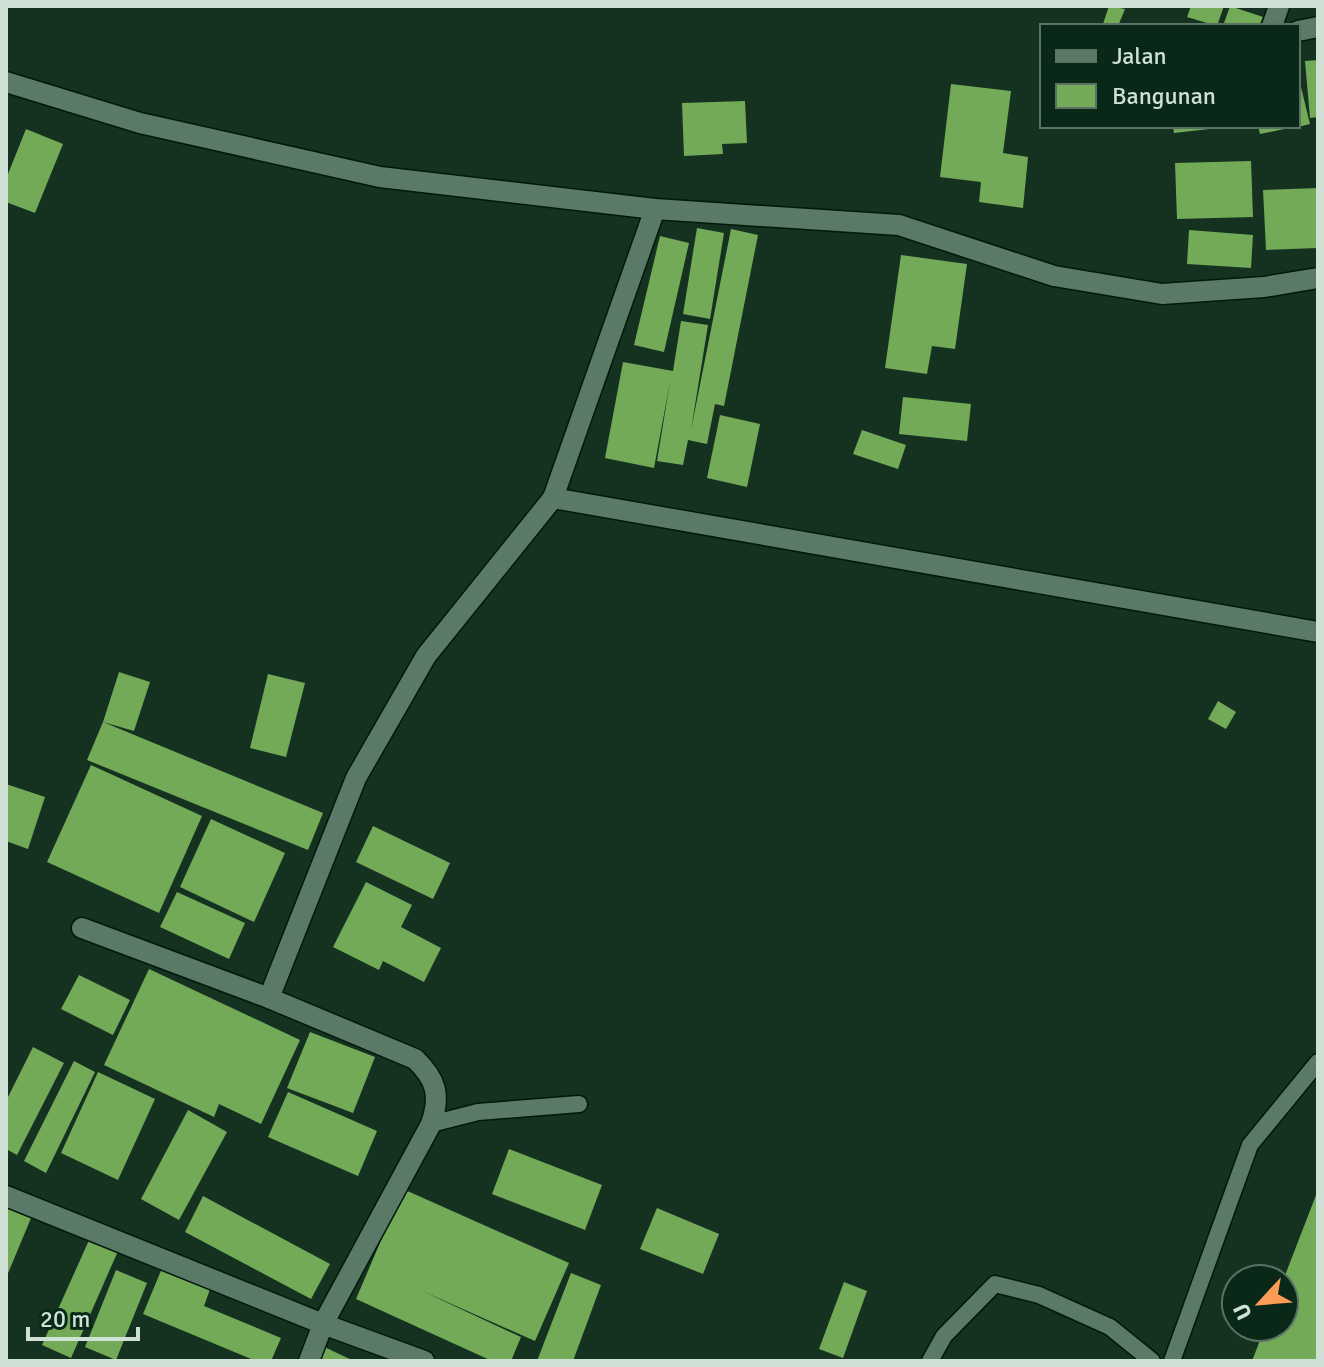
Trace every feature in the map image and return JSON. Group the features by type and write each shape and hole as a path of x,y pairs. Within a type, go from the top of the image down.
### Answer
{"street":[{"path":"6,82 140,123 380,177 655,209 899,225 1054,276 1162,294 1264,287 1318,278"},
{"path":"269,998 356,778 426,656 553,498 655,209"},
{"path":"553,498 1318,632"},
{"path":"82,928 269,998 415,1059 429,1073 435,1086 436,1111 431,1124 323,1324 309,1361"},
{"path":"6,1196 323,1324 424,1361"}],"lane":[{"path":"1172,1361 1250,1145 1318,1062"},
{"path":"431,1124 478,1112 579,1104"},
{"path":"930,1361 944,1336 995,1284 1039,1295 1110,1327 1152,1361"}],"building":[{"path":"1109,6 1125,9 1119,24 1103,24"},
{"path":"1191,6 1224,6 1218,24 1187,17"},
{"path":"1230,6 1263,17 1260,24 1224,24"},
{"path":"1318,60 1318,117 1310,118 1305,61"},
{"path":"1300,83 1310,124 1300,126"},
{"path":"951,84 1011,91 1003,153 1028,157 1023,208 979,202 981,182 940,177"},
{"path":"745,101 747,143 722,144 723,154 684,156 682,103"},
{"path":"1173,128 1218,128 1174,133"},
{"path":"1258,128 1289,128 1260,134"},
{"path":"26,129 63,144 35,213 6,202 6,179"},
{"path":"1251,161 1253,217 1177,219 1175,163"},
{"path":"1318,188 1318,248 1266,250 1263,190"},
{"path":"697,228 724,233 710,319 683,314"},
{"path":"731,229 758,235 724,406 715,404 707,444 688,440 683,465 657,461 670,382 654,468 605,458 623,362 673,371 681,321 708,325 691,430"},
{"path":"1189,230 1253,235 1251,268 1187,264"},
{"path":"660,236 689,243 664,352 634,345"},
{"path":"901,255 967,264 955,349 932,346 927,374 885,368"},
{"path":"903,397 971,404 967,441 899,434"},
{"path":"720,415 760,424 747,487 707,478"},
{"path":"862,430 906,445 898,469 853,454"},
{"path":"119,672 150,682 134,731 103,722"},
{"path":"268,674 305,683 286,757 250,748"},
{"path":"1218,701 1236,712 1226,729 1208,719"},
{"path":"103,722 323,813 308,850 87,760"},
{"path":"91,765 202,816 159,913 47,862"},
{"path":"6,784 45,797 28,849 6,841"},
{"path":"211,819 285,853 254,922 180,887"},
{"path":"373,826 450,863 433,899 356,862"},
{"path":"366,882 412,905 401,927 441,948 424,982 383,961 379,970 333,947"},
{"path":"177,892 245,923 229,959 160,927"},
{"path":"149,969 300,1040 261,1124 219,1104 214,1117 104,1065"},
{"path":"79,975 130,1000 113,1035 61,1009"},
{"path":"310,1032 375,1057 353,1113 287,1088"},
{"path":"33,1047 64,1063 17,1155 6,1149 6,1101"},
{"path":"74,1061 95,1072 46,1173 24,1161"},
{"path":"98,1072 155,1099 118,1180 61,1153"},
{"path":"288,1092 377,1131 358,1176 268,1137"},
{"path":"188,1110 227,1132 179,1220 141,1199"},
{"path":"509,1149 602,1185 585,1230 492,1194"},
{"path":"403,1189 569,1263 535,1341 420,1290 521,1337 511,1361 492,1361 356,1299"},
{"path":"1318,1190 1318,1361 1252,1361 1259,1343 1300,1343 1300,1263 1290,1263"},
{"path":"203,1196 330,1264 311,1299 185,1232"},
{"path":"6,1199 34,1211 6,1278"},
{"path":"657,1208 719,1234 703,1274 640,1249"},
{"path":"90,1238 118,1251 71,1358 42,1345"},
{"path":"165,1261 213,1281 204,1306 281,1338 271,1361 256,1361 143,1314"},
{"path":"116,1270 147,1283 116,1360 85,1347"},
{"path":"571,1273 601,1285 573,1361 537,1361"},
{"path":"844,1282 867,1291 843,1358 819,1349"},
{"path":"320,1345 354,1361 313,1361"}]}
